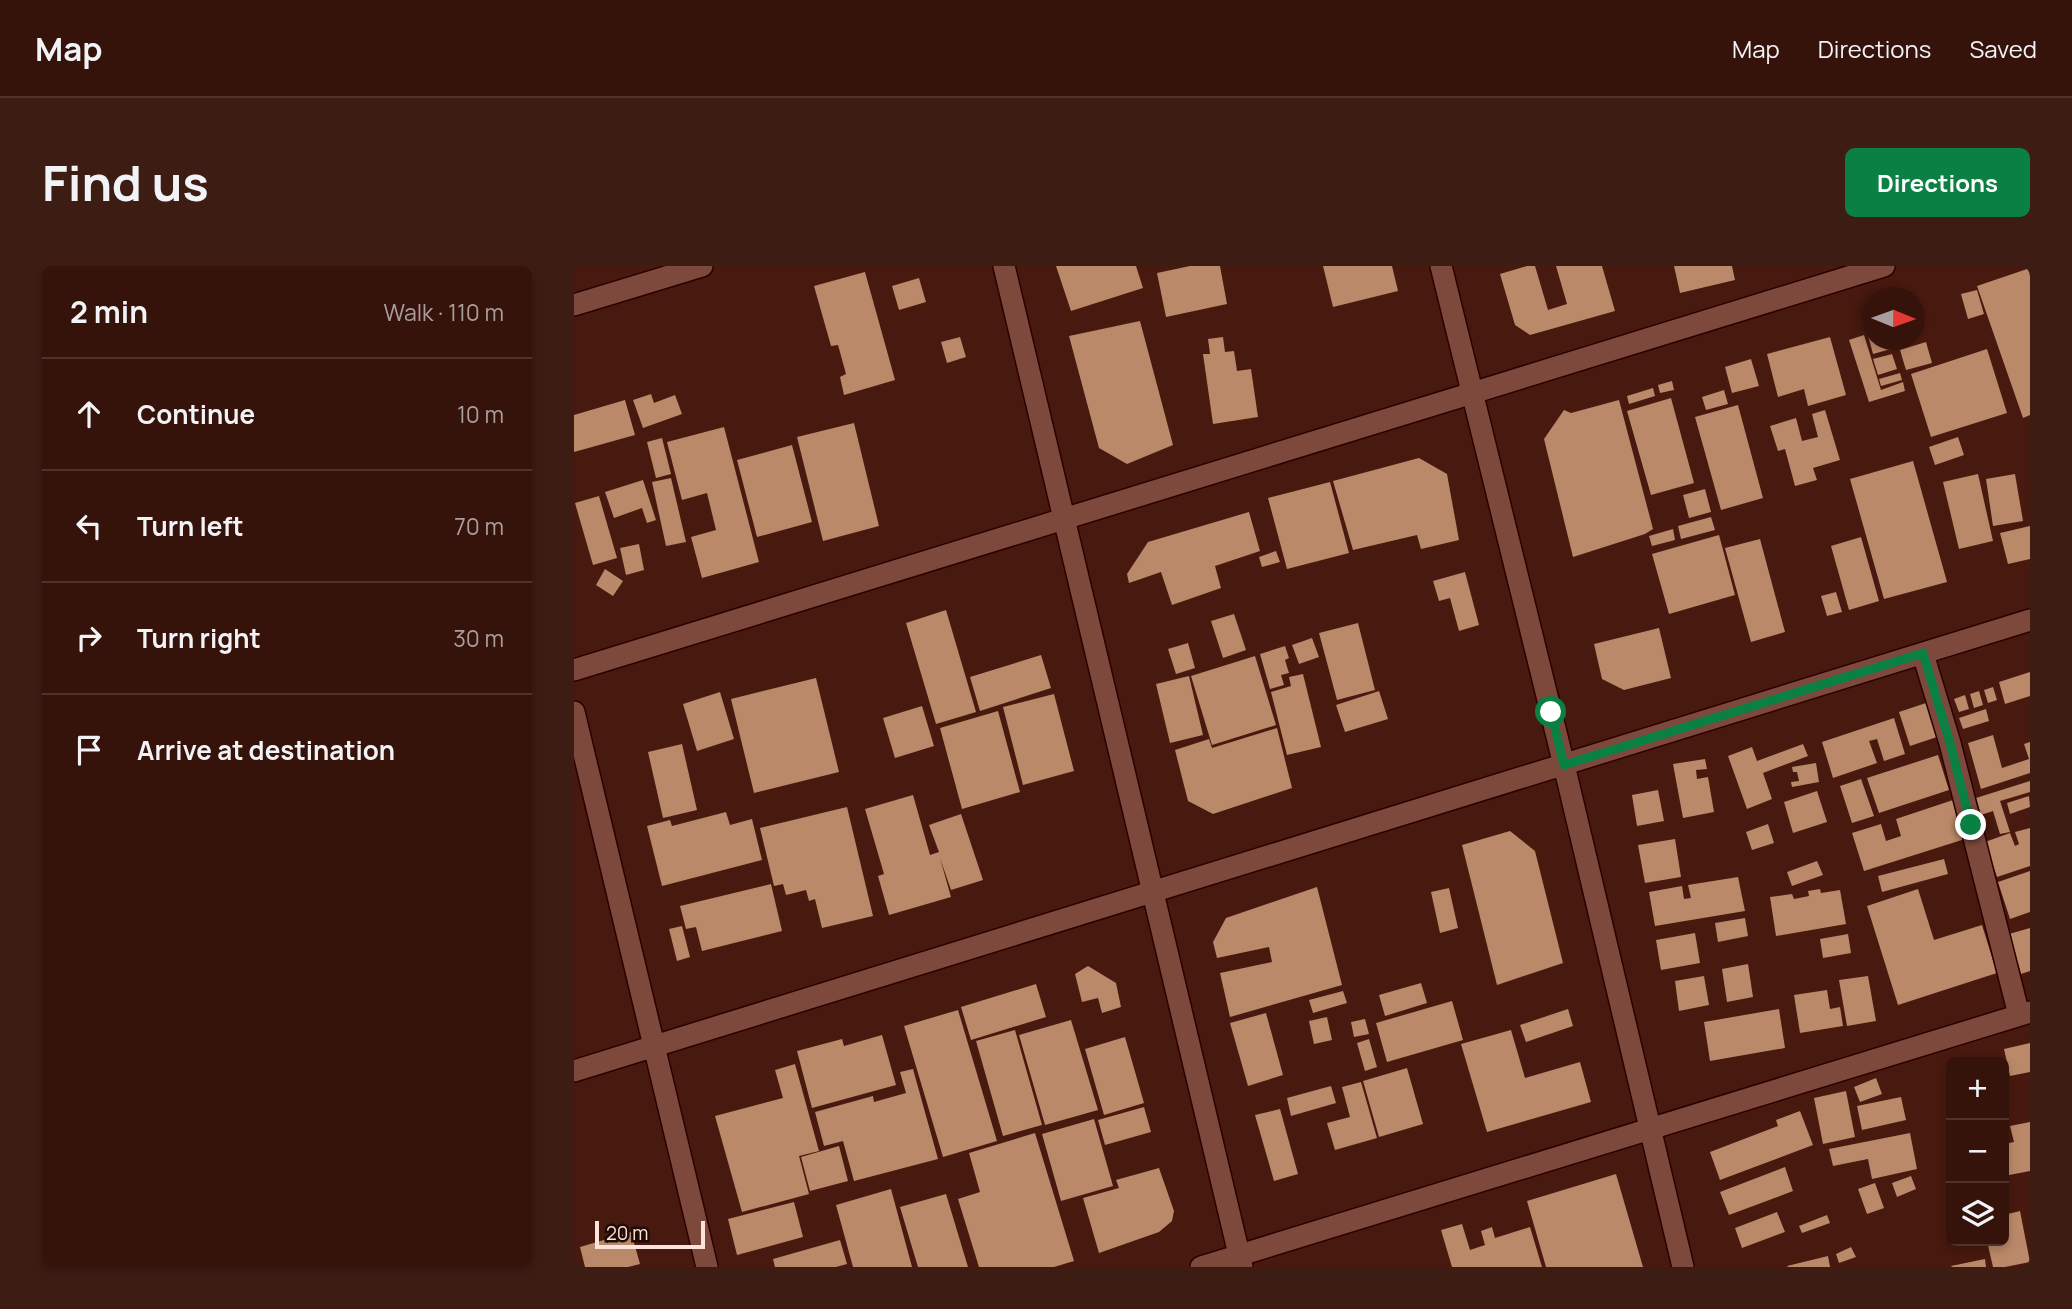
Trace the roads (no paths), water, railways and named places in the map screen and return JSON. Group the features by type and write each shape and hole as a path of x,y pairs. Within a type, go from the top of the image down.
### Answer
{"street":[{"path":"574,305 702,266"},
{"path":"1004,266 1241,1261"},
{"path":"1441,266 1564,765 1683,1267"},
{"path":"574,670 1884,266"},
{"path":"574,1071 2030,620"},
{"path":"1201,1267 1241,1261 1651,1128 2024,1013 1923,653"},
{"path":"574,712 707,1267"}]}
